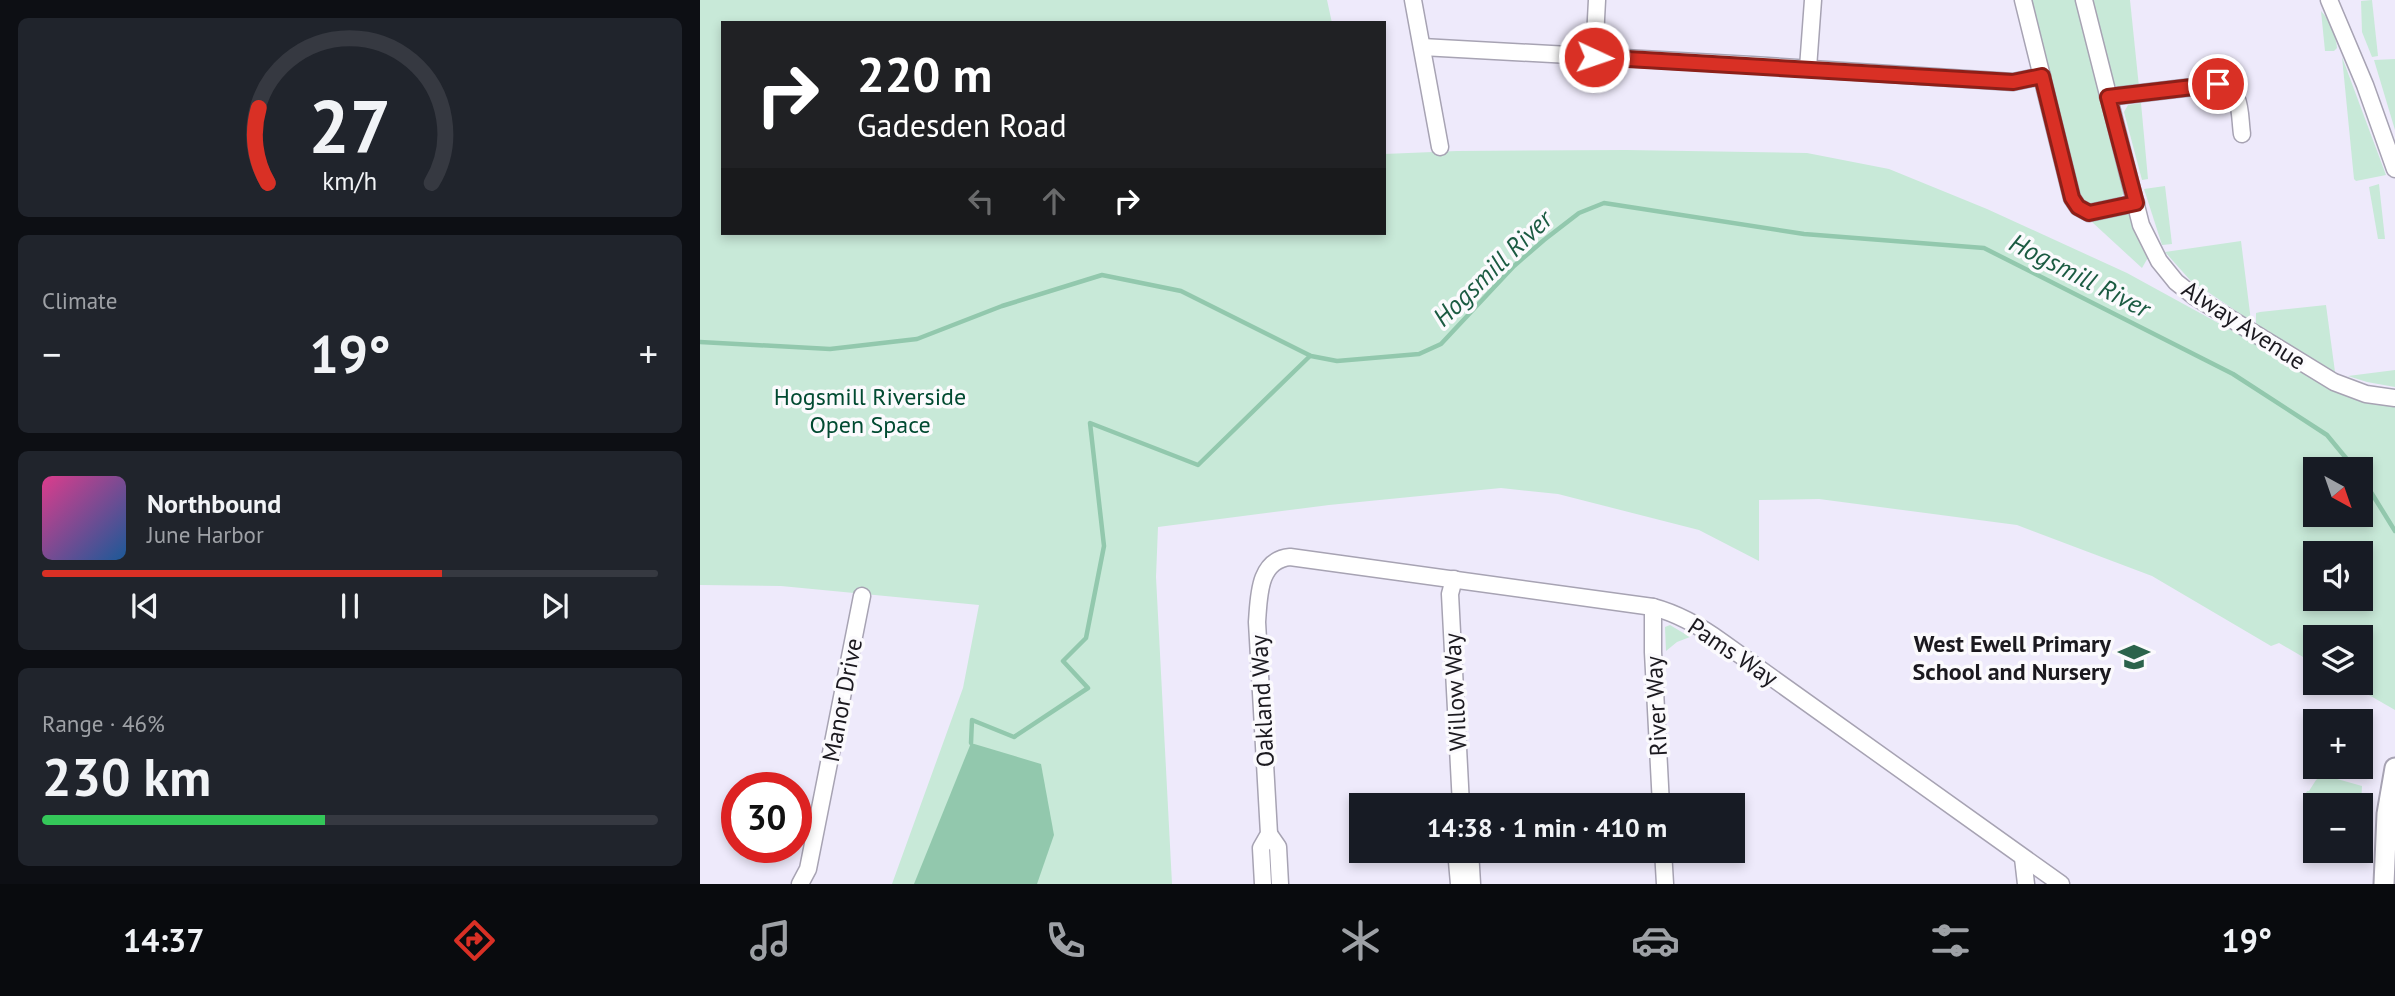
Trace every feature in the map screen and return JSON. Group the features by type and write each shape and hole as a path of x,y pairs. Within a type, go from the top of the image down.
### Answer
{"main road":[{"path":"2384,884 2387,814 2395,768"}],"street":[{"path":"1413,0 1440,147"},
{"path":"1594,57 1597,0"},
{"path":"1808,68 1814,0"},
{"path":"2023,0 2070,192 2075,203 2089,213 2136,203"},
{"name":"Alway Avenue","path":"2084,0 2141,225 2158,261 2176,282 2195,297 2334,382 2367,394 2395,398"},
{"path":"2329,0 2365,85 2395,169"},
{"path":"1422,47 2013,82 2042,76"},
{"path":"2108,97 2218,84 2228,86 2237,97 2242,134"},
{"name":"Pams Way","path":"1266,569 1279,559 1290,557 1653,607 1683,617 2061,884"},
{"name":"Oakland Way","path":"1266,569 1257,622 1269,834 1278,847 1280,884"},
{"name":"Willow Way","path":"1454,579 1450,594 1460,793"},
{"name":"Manor Drive","path":"800,884 808,869 862,596"},
{"name":"River Way","path":"1653,607 1660,793"},
{"name":"Oakland Way","path":"1263,884 1261,848 1269,834"},
{"path":"2023,858 2026,884"},
{"path":"1458,863 1459,884"},
{"path":"1471,863 1472,884"},
{"path":"1664,863 1665,884"}],"green space":[{"name":"Hogsmill Riverside Open Space","path":"700,0 1327,0 1332,21 721,21 721,235 1386,235 1386,154 1626,150 1807,153 1889,169 1987,209 2127,273 2348,394 2395,404 2395,710 2369,695 2373,695 2373,625 2303,625 2303,657 2279,643 2271,646 2152,576 2017,525 1819,499 1759,500 1759,561 1699,530 1558,494 1501,488 1329,505 1158,527 1156,577 1172,884 892,884 963,688 979,605 781,586 700,585"},
{"path":"2028,0 2081,0 2125,192 2115,203 2089,207 2077,196"},
{"path":"2091,0 2130,0 2139,87 2121,89 2112,83"},
{"path":"2372,0 2378,56 2372,57 2362,32 2361,1"},
{"path":"2321,11 2334,33 2337,48 2334,51 2325,51"},
{"path":"2342,57 2386,175 2356,181 2354,179"},
{"path":"2395,59 2395,130 2374,60"},
{"path":"2141,103 2148,179 2142,180 2124,112 2128,105"},
{"path":"2379,184 2385,239 2378,239 2369,187"},
{"path":"2165,186 2172,244 2162,245 2144,189"},
{"path":"2068,203 2126,213 2132,217 2150,254 2142,268 2092,222 2072,214"},
{"path":"2241,241 2251,321 2190,280 2165,252"},
{"path":"2326,305 2335,372 2256,324 2256,313"},
{"path":"2395,370 2395,387 2348,376"},
{"path":"1670,625 1690,637 1677,642 1666,651 1665,627"},
{"path":"2337,779 2362,786 2362,793 2306,793 2316,780"}],"shaded area":[{"path":"971,743 1041,764 1054,835 1037,884 914,884"}],"waterway":[{"name":"Hogsmill River","path":"700,342 830,349 917,339 1002,306 1102,275 1181,291 1311,356 1337,361 1419,354 1441,344 1514,266 1544,240 1579,213 1604,203 1804,234 1984,248 2233,374 2327,435 2345,457"},
{"path":"971,743 972,720 1014,737 1088,688 1063,661 1086,638 1104,546 1090,423 1198,465 1310,356"},
{"name":"Hogsmill River","path":"2373,495 2395,531"}],"place":[{"name":"West Ewell Primary School and Nursery","path":"2134,657"}],"route":[{"path":"1594,57 2013,82 2042,76 2072,198 2078,207 2089,213 2136,203 2108,97 2218,84"}]}
